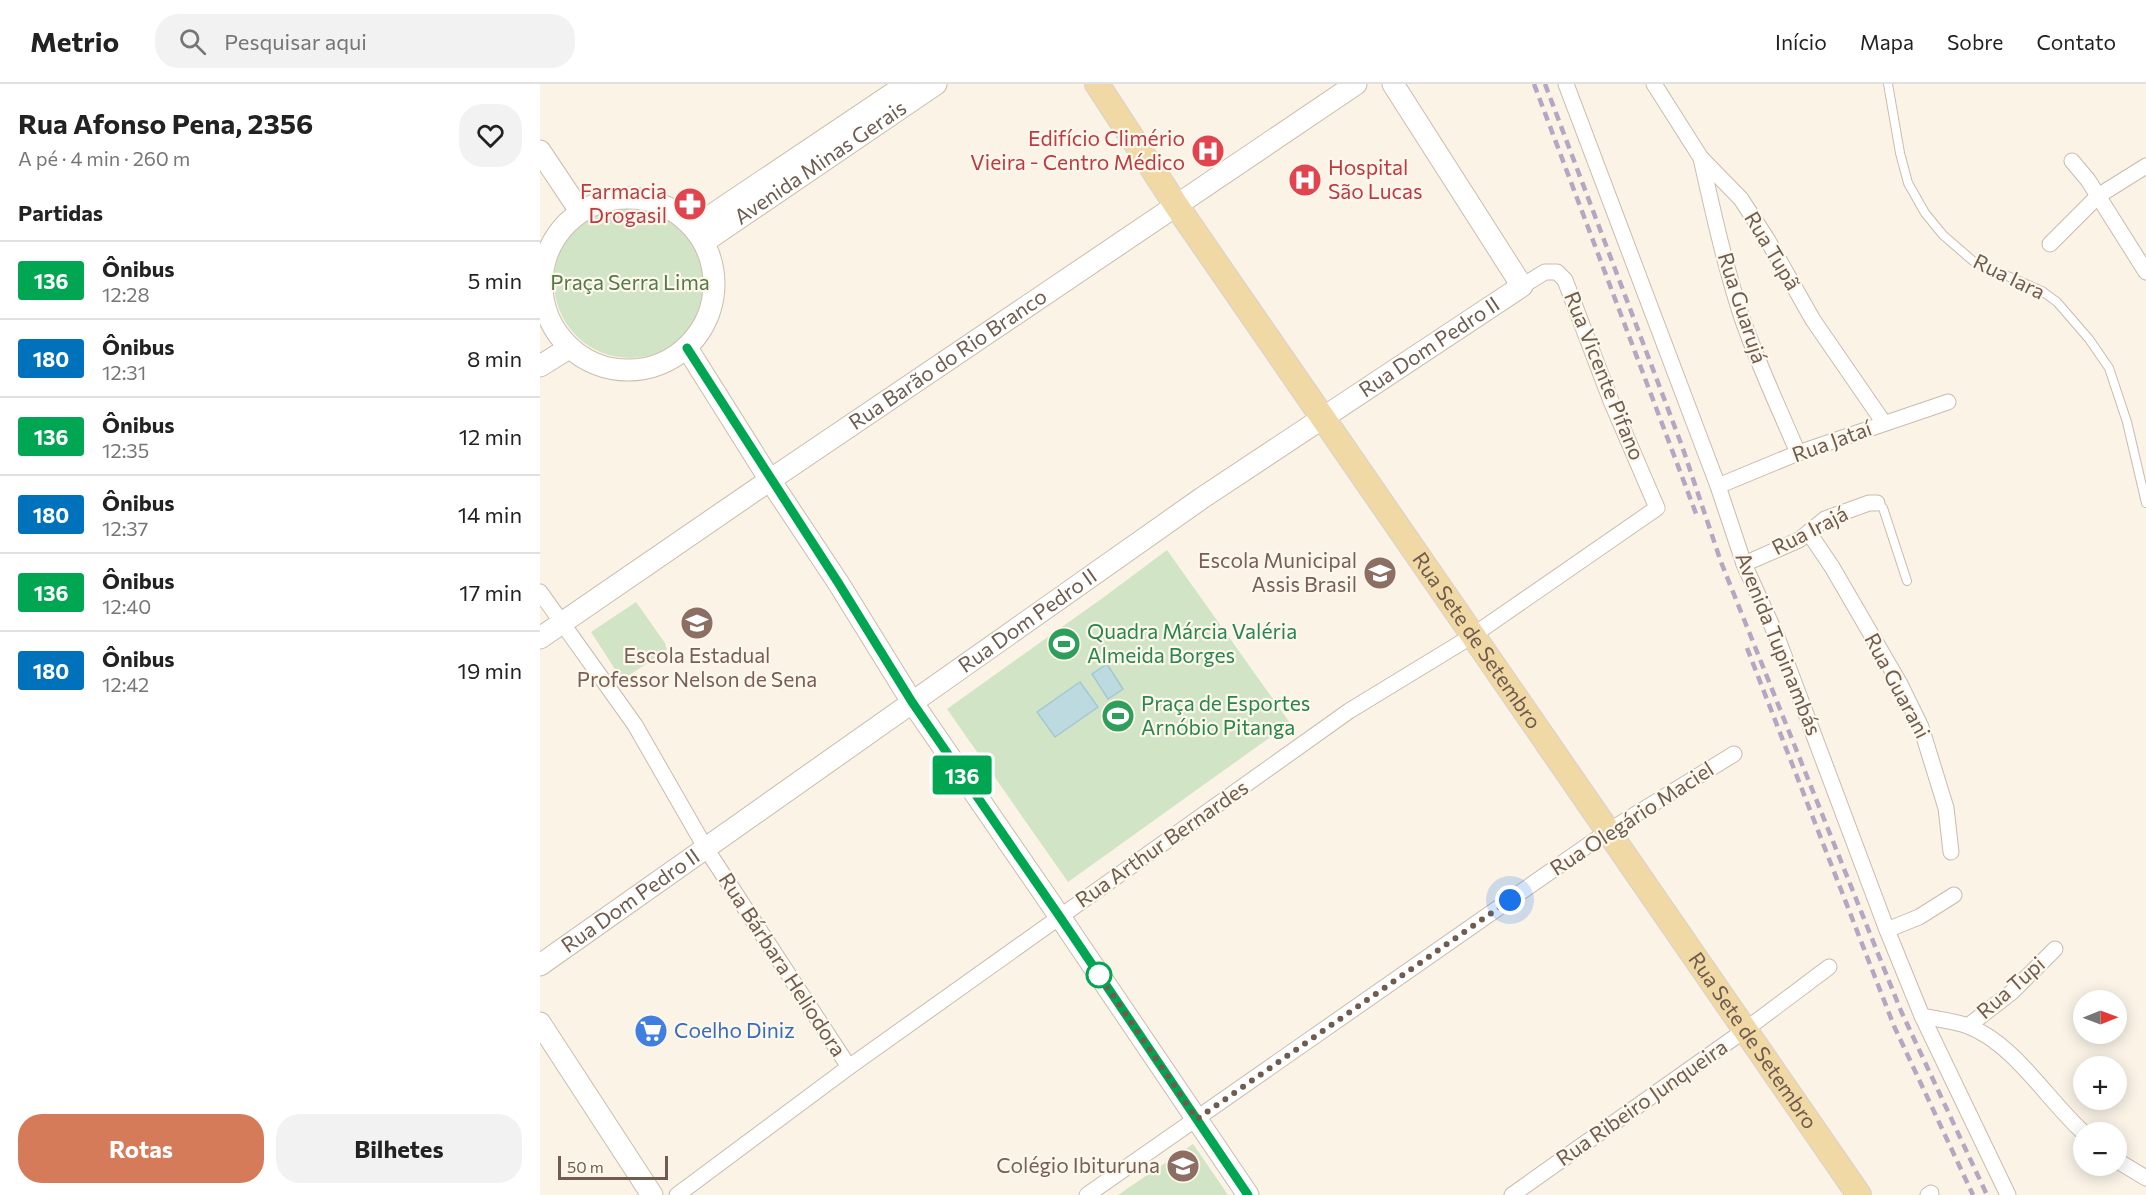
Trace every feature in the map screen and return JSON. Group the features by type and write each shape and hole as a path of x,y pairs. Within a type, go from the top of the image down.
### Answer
{"main road":[{"name":"Rua Sete de Setembro","path":"1097,84 1176,205 1859,1195"}],"street":[{"name":"Avenida Minas Gerais","path":"699,235 908,84"},
{"name":"Avenida Minas Gerais","path":"699,235 936,84"},
{"name":"Rua Barão do Rio Branco","path":"540,638 1356,84"},
{"path":"1393,84 1522,286"},
{"name":"Avenida Tupinambás","path":"1566,84 1718,486 1744,564 1777,637 1887,930 1922,1016 2008,1195"},
{"name":"Rua Tupã","path":"1654,84 1701,158 1741,199 1767,239 1813,320 1884,423"},
{"path":"540,152 580,212"},
{"name":"Rua Guarujá","path":"1701,158 1742,316 1798,453"},
{"path":"2073,160 2146,272"},
{"path":"2050,244 2098,196 2146,166"},
{"path":"625,197 649,199 671,208 699,235 714,269 714,298 705,325 687,348 666,363 641,370 615,370 590,363 547,336 542,288 543,266 551,245 563,226 580,212 601,201 625,197"},
{"name":"Rua Vicente Pifano","path":"1522,286 1545,272 1557,272 1565,280 1611,401 1657,508"},
{"name":"Rua Dom Pedro II","path":"540,965 1202,498 1522,286"},
{"path":"540,366 569,348"},
{"path":"687,348 912,702 1248,1195"},
{"name":"Rua Jataí","path":"1718,486 1798,453 1948,402"},
{"name":"Rua Irajá","path":"1744,564 1799,540 1825,519 1877,502"},
{"name":"Rua Arthur Bernardes","path":"677,1195 849,1066 1348,711 1472,636 1657,508"},
{"name":"Rua Guarani","path":"1809,533 1832,567 1900,684 1921,726 1946,808 1951,852"},
{"name":"Rua Bárbara Heliodora","path":"540,592 634,725 705,847 849,1066"},
{"name":"Rua Olegário Maciel","path":"1087,1195 1607,832 1734,753"},
{"path":"1887,930 1919,917 1954,895"},
{"name":"Rua Tupi","path":"1968,1026 2012,992 2055,949"},
{"name":"Rua Ribeiro Junqueira","path":"1512,1195 1745,1030 1829,967"},
{"path":"1922,1016 1968,1026 2005,1049 2074,1122"},
{"path":"540,1023 652,1195"},
{"path":"2127,1167 2146,1178"}],"lane":[{"name":"Rua Iara","path":"1888,84 1900,153 1908,183 1931,220 1956,249 1972,261 2042,291 2056,302 2089,339 2109,368 2127,422 2146,503"},
{"path":"1877,502 1883,508 1907,581"}],"green space":[{"name":"Praça Serra Lima","path":"630,206 659,212 684,228 700,253 706,282 700,311 684,336 659,352 630,358 601,352 576,336 560,311 554,282 560,253 576,228 601,212"},
{"name":"Praça de Esportes Arnóbio Pitanga","path":"1167,550 1290,723 1068,882 947,709"},
{"path":"636,602 665,643 667,650 622,680 591,632"},
{"name":"Colégio Ibituruna","path":"1193,1144 1228,1195 1118,1195"}],"water":[{"path":"1107,664 1123,689 1108,699 1092,674"},
{"path":"1080,682 1098,707 1055,737 1037,712"}],"railway":[{"path":"1534,84 1698,519"},
{"path":"1545,84 1682,446 1721,562 1901,1011 1987,1195"},
{"path":"1747,648 1894,1026 1973,1195"}],"bus line":[{"name":"136","path":"687,348 912,702 1248,1195"}],"place":[{"name":"Edifício Climério Vieira - Centro Médico","path":"1208,151"},
{"name":"Hospital São Lucas","path":"1305,180"},
{"name":"Farmacia Drogasil","path":"690,204"},
{"name":"Escola Municipal Assis Brasil","path":"1380,573"},
{"name":"Escola Estadual Professor Nelson de Sena","path":"697,623"},
{"name":"Quadra Márcia Valéria Almeida Borges","path":"1064,644"},
{"name":"Praça de Esportes Arnóbio Pitanga","path":"1118,716"},
{"name":"Coelho Diniz","path":"651,1031"},
{"name":"Colégio Ibituruna","path":"1183,1166"}],"route":[{"path":"1099,975 1097,972 1197,1119 1510,900"}]}
